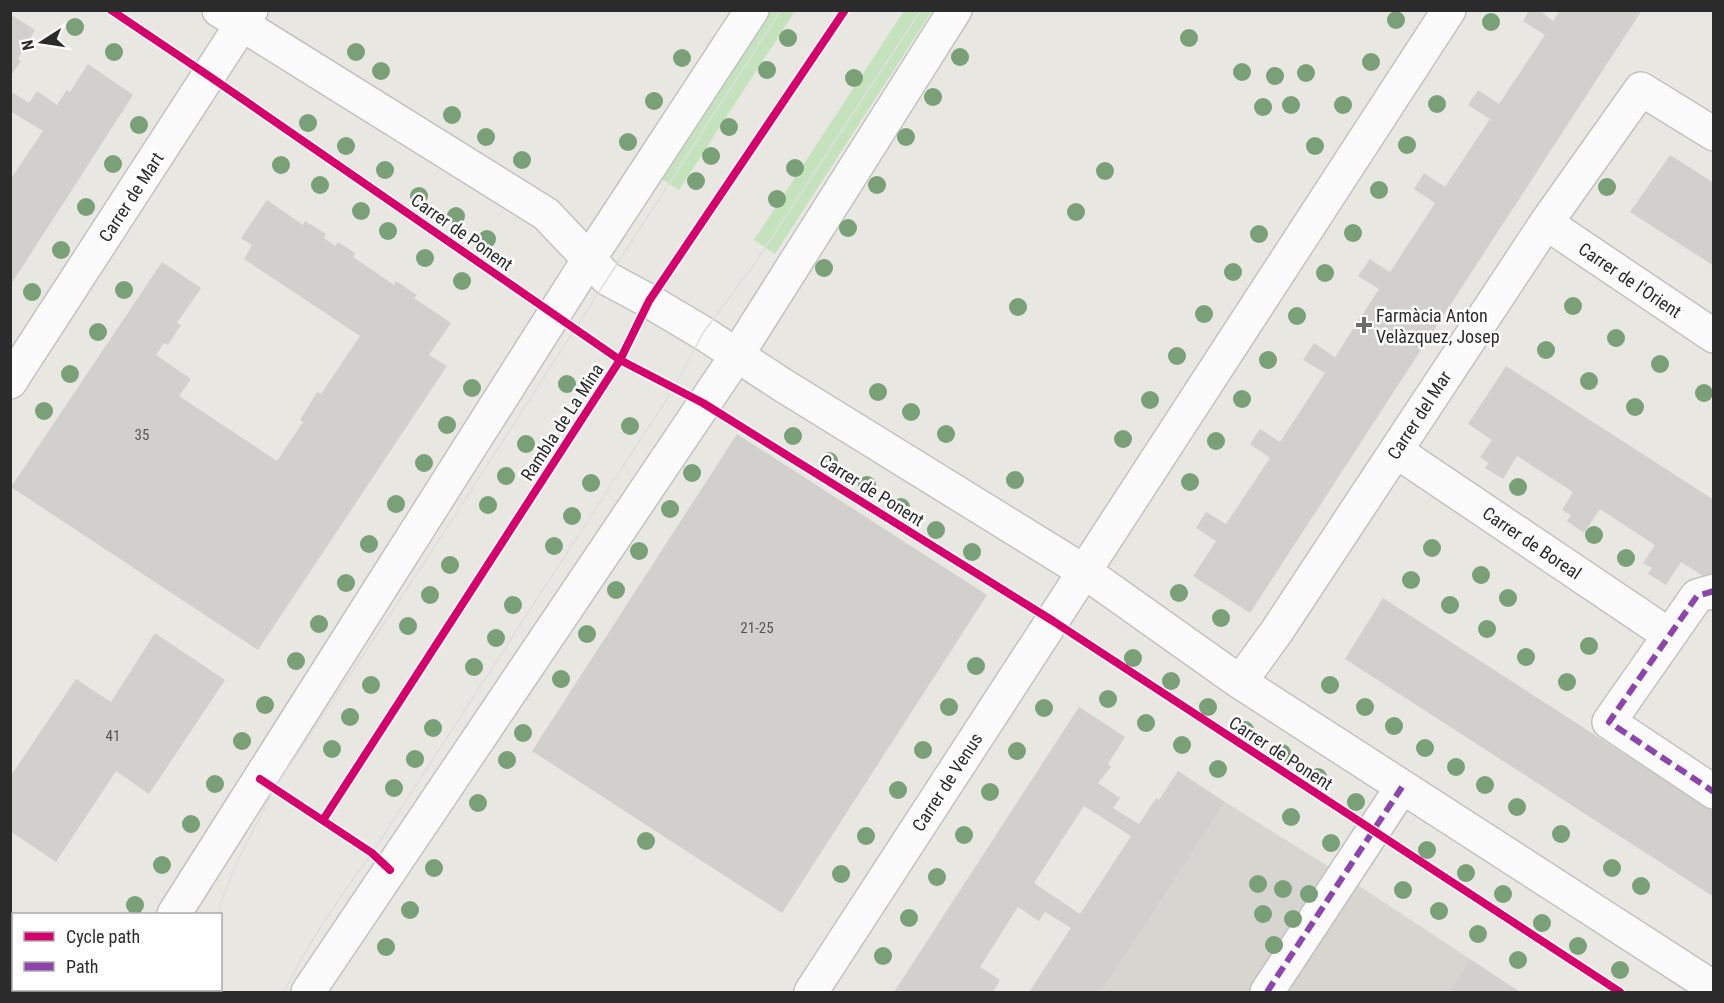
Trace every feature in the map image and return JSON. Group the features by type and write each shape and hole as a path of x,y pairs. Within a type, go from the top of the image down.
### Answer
{"street":[{"path":"175,913 589,260 752,10"},
{"path":"308,993 736,355 955,10"},
{"path":"1085,572 1449,10"},
{"name":"Carrer de Ponent","path":"237,15 546,214 608,279 649,301 1085,572 1240,682 1713,988"},
{"name":"Carrer de Mart","path":"10,382 237,15"},
{"name":"Carrer del Mar","path":"1240,682 1277,631 1546,223 1641,89 1713,134"},
{"name":"Carrer de l'Orient","path":"1546,223 1713,336"},
{"name":"Carrer de Boreal","path":"1395,451 1669,635"},
{"name":"Carrer de Venus","path":"811,993 1085,572"},
{"path":"1713,591 1697,596 1609,722 1713,792"},
{"path":"1267,993 1402,787"}],"path":[{"path":"611,354 629,365"}],"green space":[{"path":"765,11 795,11 679,190 658,177"},
{"path":"904,11 932,11 775,254 754,240"}],"shaded area":[{"path":"1225,802 1344,876 1470,959 1449,992 1101,992"}],"building":[{"path":"1529,10 1539,10 1553,21 1560,10 1642,10 1250,613 1193,576 1216,541 1196,528 1206,512 1226,524 1270,458 1250,444 1260,429 1280,442 1325,373 1303,360 1314,343 1335,357 1379,289 1358,276 1370,259 1390,272 1435,203 1414,189 1424,173 1445,187 1490,119 1468,105 1478,90 1499,104 1545,35 1523,21"},
{"path":"10,14 35,30 18,59 21,61 10,77"},
{"path":"88,64 133,95 10,286 10,180 43,131 10,111 10,91 29,103 37,91 57,105 67,90 70,92"},
{"path":"1670,155 1714,183 1714,266 1630,212"},
{"path":"267,200 303,225 305,221 326,234 324,238 335,246 338,242 355,253 353,257 394,285 396,281 417,295 414,298 451,323 429,355 447,366 258,650 11,487 162,262 201,288 177,323 181,325 168,345 164,343 156,355 191,379 179,396 277,461 303,422 300,420 317,392 321,394 360,336 244,259 252,245 241,238"},
{"path":"1506,366 1714,500 1714,583 1681,562 1666,585 1648,574 1652,568 1643,563 1655,545 1600,509 1584,533 1567,521 1571,515 1562,510 1573,492 1517,456 1503,479 1485,468 1489,463 1480,457 1492,440 1468,424"},
{"path":"737,434 987,595 782,913 532,751"},
{"path":"1383,598 1714,812 1714,897 1345,659"},
{"path":"155,633 225,680 149,794 116,771 56,862 10,831 10,777 76,679 111,702"},
{"path":"1079,707 1125,737 1108,764 1111,767 1098,783 1120,798 1113,808 1139,824 1156,798 1159,800 1178,771 1225,802 1101,992 1029,992 1071,928 1045,912 1039,921 1018,907 980,967 1000,980 994,990 997,992 894,992","holes":["1084,806 1131,836 1080,914 1034,883"]},
{"path":"1470,959 1517,990 1516,992 1449,992"}],"tram line":[{"path":"219,913 221,902 238,860 274,789 424,563 781,10"},
{"path":"284,992 325,921 372,853 674,388 703,333 755,263 921,10"}],"marked path":[{"path":"1714,591 1697,596 1609,722 1714,792"},
{"path":"1267,992 1402,787"}],"cycle path":[{"path":"111,10 620,360 703,403 1053,621 1620,992"},
{"name":"Rambla de La Mina","path":"323,820 620,360 649,301 845,10"},
{"path":"260,779 372,853 390,870"}],"place":[{"name":"Farmàcia Anton Velàzquez, Josep","path":"1364,325"}]}
